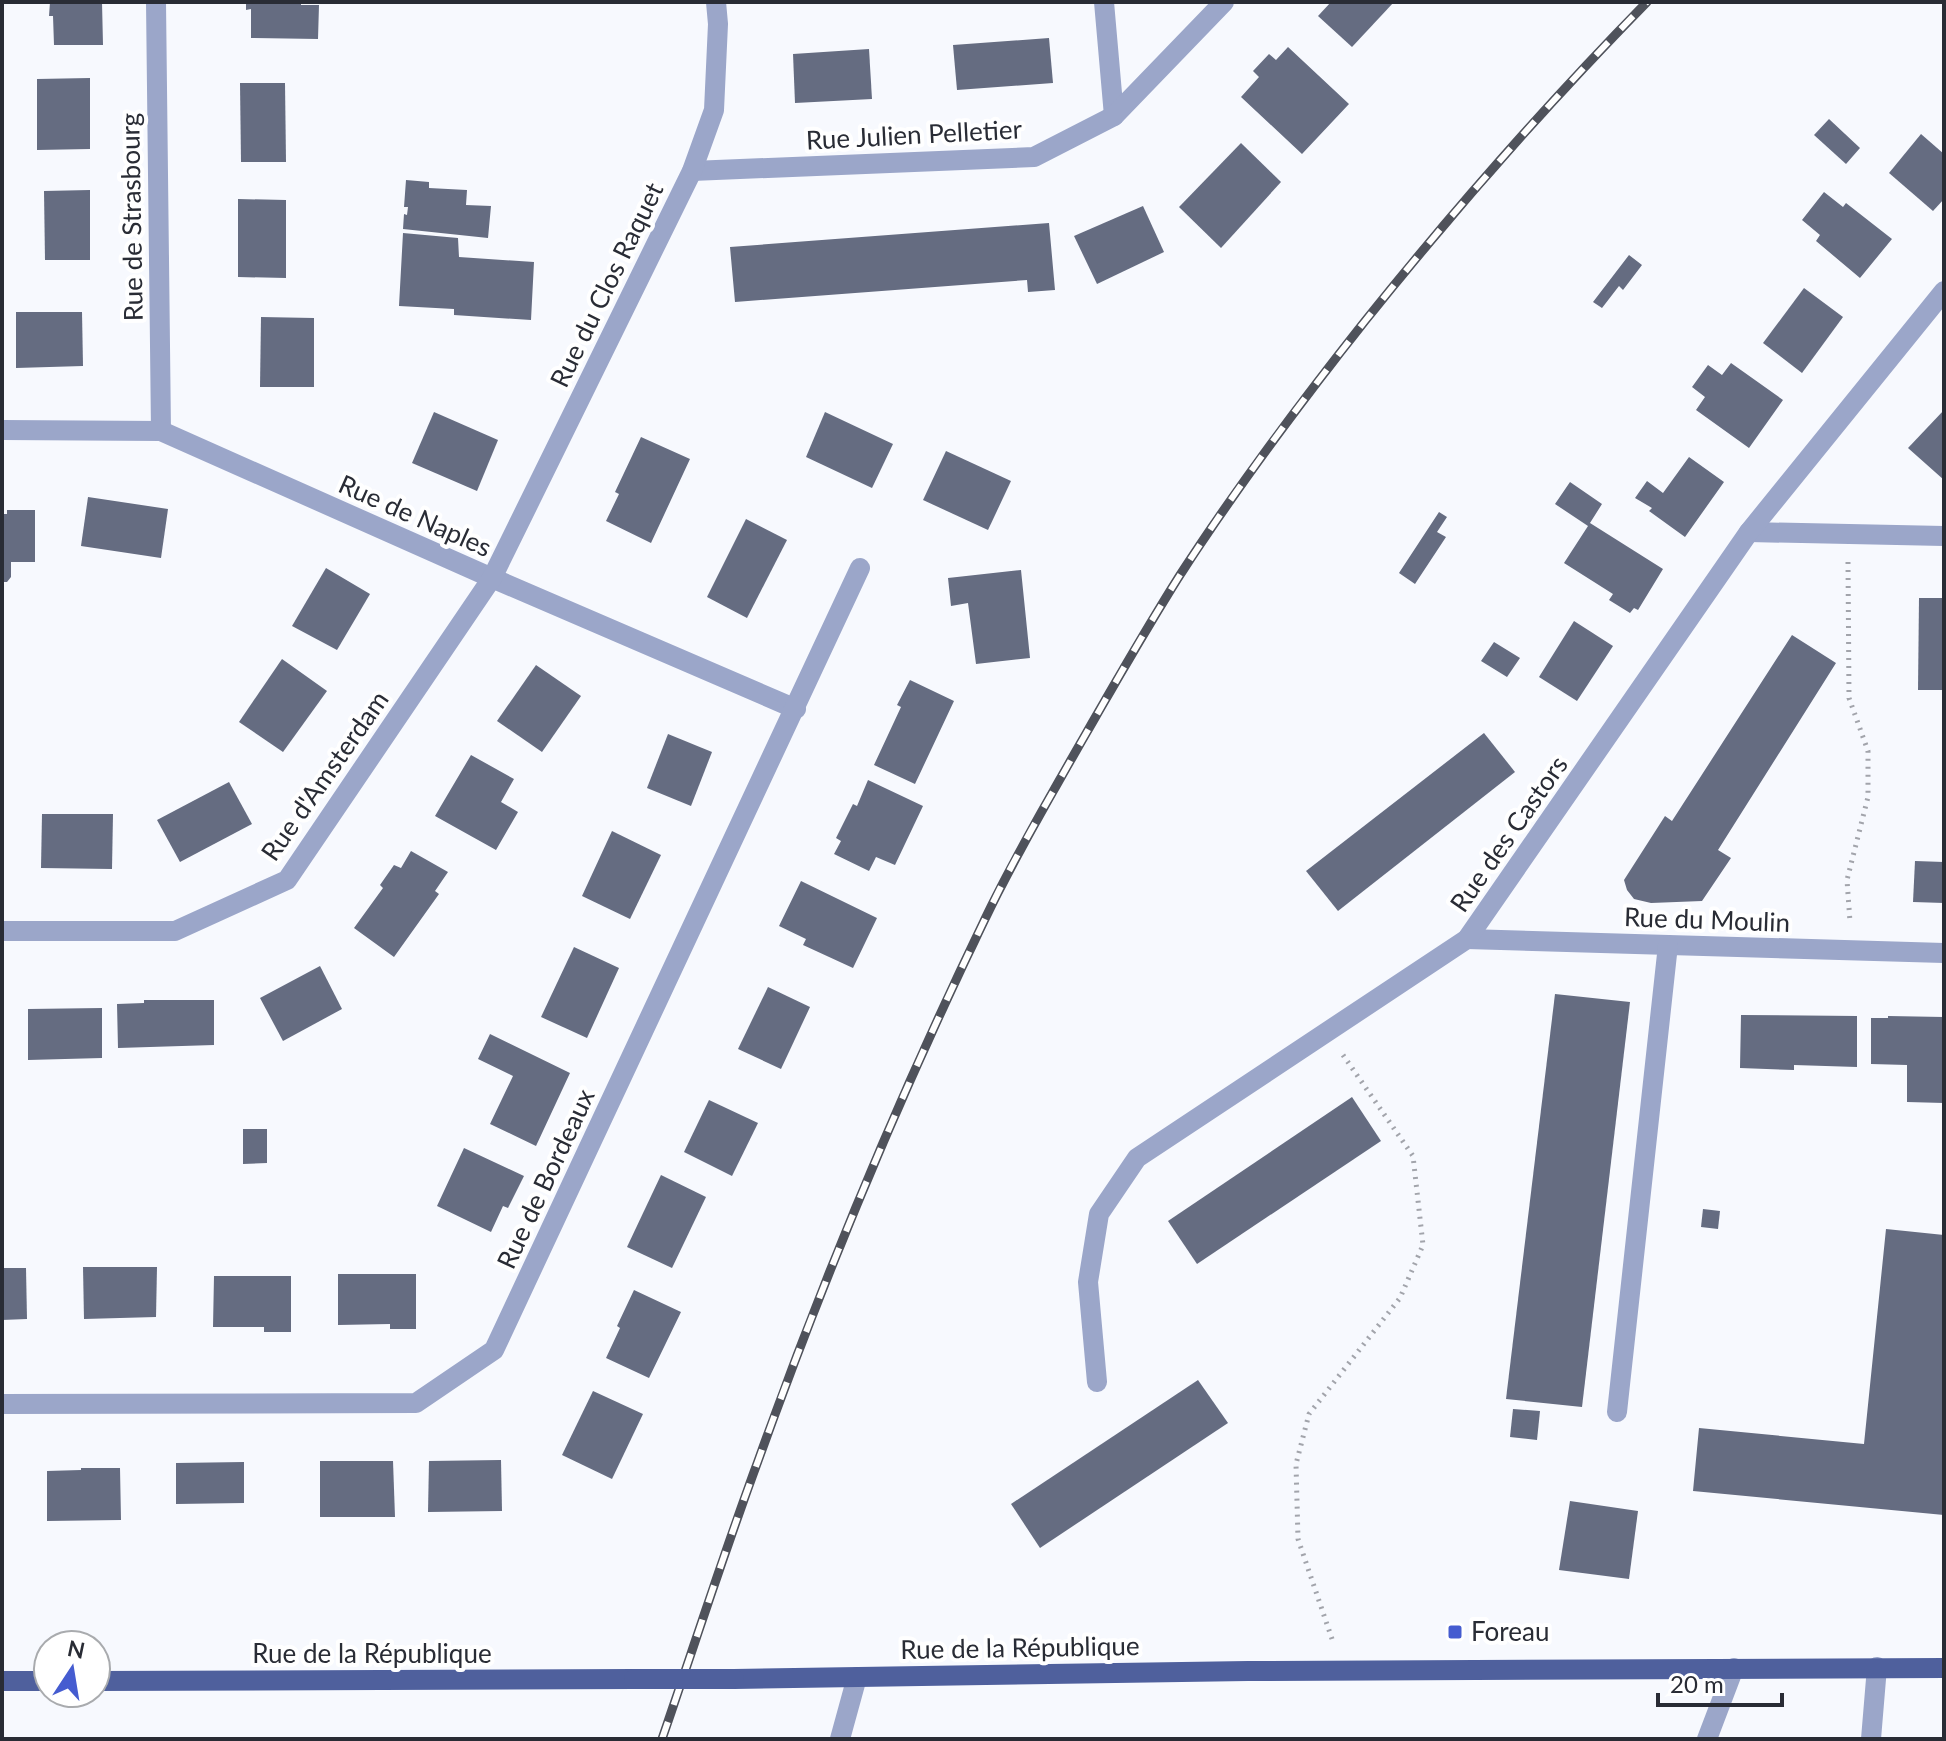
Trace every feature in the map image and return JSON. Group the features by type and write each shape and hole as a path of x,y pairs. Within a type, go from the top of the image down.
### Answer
{"main road":[{"name":"Rue de la République","path":"112,1681 734,1679 1342,1670 1944,1668"},
{"path":"2,1681 32,1681"}],"street":[{"name":"Rue de Strasbourg","path":"156,2 161,431"},
{"name":"Rue du Clos Raquet","path":"492,578 692,171 714,110 718,24 716,2"},
{"path":"1104,2 1114,116"},
{"name":"Rue Julien Pelletier","path":"692,171 1034,157 1114,116 1224,2"},
{"name":"Rue des Castors","path":"1097,1382 1088,1282 1099,1214 1137,1158 1467,939 1749,532 1944,291"},
{"name":"Rue de Naples","path":"2,430 161,431 796,709"},
{"path":"1749,532 1944,536"},
{"name":"Rue de Bordeaux","path":"2,1404 416,1403 494,1350 860,568"},
{"name":"Rue d'Amsterdam","path":"2,931 175,931 287,880 492,578"},
{"name":"Rue du Moulin","path":"1467,939 1944,953"},
{"path":"1617,1412 1668,945"},
{"path":"1871,1739 1877,1667"},
{"path":"1707,1739 1734,1668"},
{"path":"840,1739 857,1677"}],"path":[{"path":"1848,534 1849,698 1868,751 1868,797 1847,880 1852,951"},
{"path":"1327,1032 1413,1156 1423,1245 1400,1298 1309,1414 1296,1464 1298,1539 1342,1670"}],"building":[{"path":"50,2 102,2 103,45 54,45"},
{"path":"246,2 319,5 318,39 251,38 251,9 246,10"},
{"path":"1331,2 1394,2 1352,47 1318,16"},
{"path":"1049,38 1053,83 957,90 953,45"},
{"path":"1288,47 1349,104 1302,154 1241,97 1259,77 1253,71 1269,54 1276,60"},
{"path":"869,49 872,99 795,103 793,54"},
{"path":"90,78 90,149 37,150 37,79"},
{"path":"240,83 285,83 286,162 241,162"},
{"path":"1829,119 1860,148 1846,164 1814,135"},
{"path":"1921,134 1944,154 1944,199 1933,211 1889,173"},
{"path":"1241,143 1281,182 1221,248 1179,207"},
{"path":"406,180 429,182 429,188 467,190 466,205 491,206 488,238 403,229 408,207 404,207"},
{"path":"90,190 90,260 45,260 44,191"},
{"path":"1824,192 1843,207 1846,203 1892,239 1860,278 1816,241 1820,235 1802,220"},
{"path":"238,199 286,200 286,278 238,277"},
{"path":"1143,206 1164,252 1097,284 1074,236"},
{"path":"1049,223 1055,290 1028,292 1027,280 735,302 730,247"},
{"path":"403,233 458,238 459,257 534,262 531,320 454,315 454,309 399,306"},
{"path":"1629,255 1642,265 1623,290 1619,286 1602,308 1593,302"},
{"path":"1804,288 1843,317 1802,373 1763,343"},
{"path":"16,312 82,312 83,366 16,368"},
{"path":"261,317 314,318 314,387 260,387"},
{"path":"1731,363 1783,400 1749,448 1696,410 1705,397 1692,387 1708,365 1722,375"},
{"path":"1944,410 1944,480 1908,448"},
{"path":"434,412 498,440 477,491 412,463"},
{"path":"825,412 893,444 872,488 806,457"},
{"path":"641,437 690,459 651,543 606,521 619,494 615,492"},
{"path":"946,451 1011,481 988,530 923,500"},
{"path":"1689,457 1724,482 1685,537 1649,511 1652,508 1635,498 1647,481 1663,493"},
{"path":"1570,482 1602,504 1590,523 1663,569 1638,610 1634,608 1630,613 1609,600 1613,594 1564,563 1588,526 1555,504"},
{"path":"88,497 168,509 161,558 81,546"},
{"path":"7,510 35,510 35,562 11,562 11,577 7,582 2,582 2,514 7,514"},
{"path":"1439,512 1447,517 1437,532 1446,537 1415,584 1399,573"},
{"path":"746,519 787,540 747,618 707,597"},
{"path":"326,568 370,594 337,650 292,626"},
{"path":"1021,570 1030,658 976,664 968,603 951,606 948,578"},
{"path":"1919,598 1944,598 1944,690 1918,690"},
{"path":"1574,621 1613,646 1577,701 1539,677"},
{"path":"1792,635 1836,663 1718,850 1731,858 1702,901 1651,903 1634,899 1624,880 1665,816 1672,821"},
{"path":"1494,642 1520,658 1507,677 1481,661"},
{"path":"282,659 327,691 283,752 239,722"},
{"path":"536,665 581,696 542,752 497,721"},
{"path":"910,680 954,701 915,784 874,765"},
{"path":"1484,733 1515,772 1338,911 1306,871"},
{"path":"668,734 712,752 691,806 647,788"},
{"path":"471,755 514,779 501,802 518,812 496,850 435,816"},
{"path":"868,780 923,806 895,865 876,857 869,871 834,854 841,841 836,838 853,804 857,806"},
{"path":"229,782 252,824 180,862 157,820"},
{"path":"42,814 113,814 112,869 41,868"},
{"path":"612,831 661,855 630,919 582,896"},
{"path":"411,851 448,872 435,891 439,894 394,957 354,928 383,888 380,885 394,865 401,868"},
{"path":"1915,861 1944,862 1944,903 1913,902"},
{"path":"801,881 877,918 853,968 803,945 806,939 779,926"},
{"path":"574,947 619,968 587,1038 541,1017"},
{"path":"320,966 342,1009 283,1041 260,998"},
{"path":"768,987 810,1007 781,1069 738,1049"},
{"path":"1555,994 1630,1002 1582,1407 1506,1399"},
{"path":"144,1000 214,1000 214,1045 118,1048 117,1004 144,1003"},
{"path":"102,1008 102,1058 28,1060 28,1009"},
{"path":"1741,1015 1857,1016 1857,1067 1794,1065 1794,1070 1740,1068"},
{"path":"1944,1017 1944,1103 1907,1102 1907,1065 1871,1064 1871,1018"},
{"path":"490,1034 570,1073 536,1146 490,1124 513,1076 478,1059"},
{"path":"1352,1097 1381,1141 1197,1264 1168,1221"},
{"path":"709,1100 758,1123 732,1176 684,1152"},
{"path":"243,1129 267,1129 267,1163 243,1164"},
{"path":"464,1148 524,1176 508,1208 503,1206 491,1232 437,1206"},
{"path":"661,1175 706,1197 672,1268 627,1247"},
{"path":"1703,1209 1720,1211 1718,1229 1701,1227"},
{"path":"1886,1229 1944,1235 1944,1515 1693,1491 1699,1428 1864,1444"},
{"path":"83,1267 157,1267 156,1317 84,1319"},
{"path":"2,1268 26,1268 27,1319 2,1320"},
{"path":"338,1274 416,1274 416,1329 390,1329 390,1324 338,1325"},
{"path":"214,1276 291,1276 291,1332 264,1332 264,1327 213,1327"},
{"path":"634,1290 681,1312 649,1378 606,1358"},
{"path":"1198,1380 1228,1423 1040,1548 1011,1504"},
{"path":"593,1391 643,1414 612,1479 562,1455"},
{"path":"1513,1409 1540,1411 1537,1440 1510,1437"},
{"path":"501,1460 502,1511 428,1512 429,1461"},
{"path":"320,1461 393,1461 395,1517 320,1517"},
{"path":"244,1462 244,1503 176,1504 176,1463"},
{"path":"120,1468 121,1520 47,1521 47,1471"},
{"path":"1570,1501 1638,1511 1629,1579 1559,1570"}],"railway":[{"path":"662,1739 733,1530 836,1255 923,1052 985,919 1049,798 1180,575 1293,414 1467,198 1647,2"}],"place":[{"name":"Foreau","path":"1455,1632"}]}
